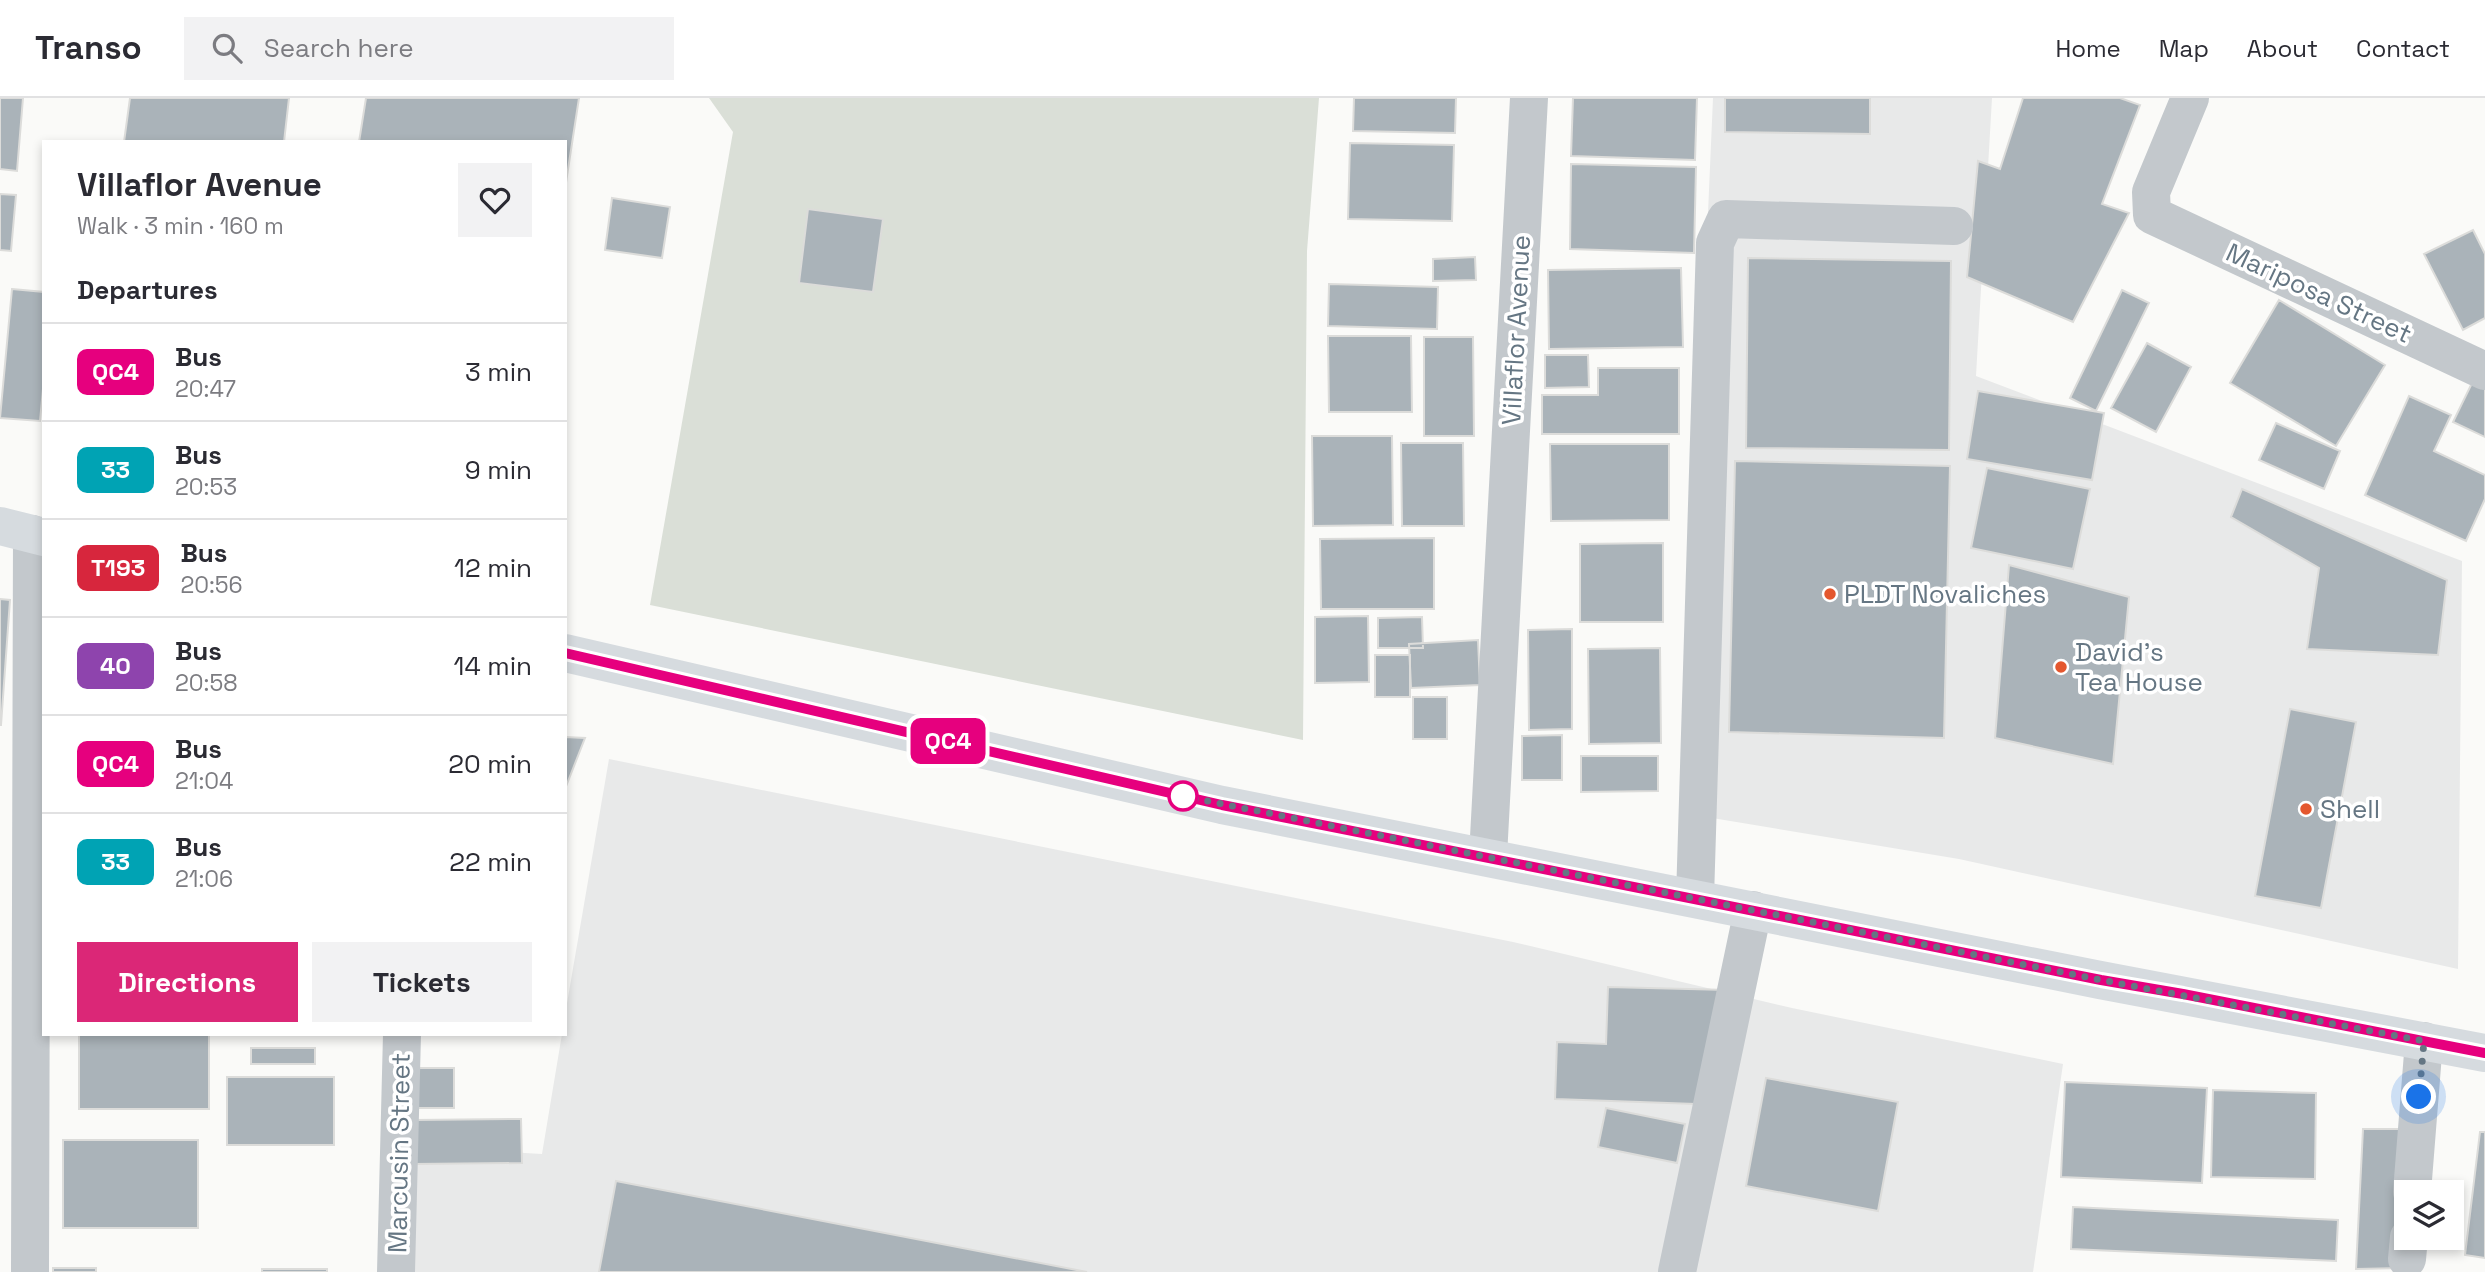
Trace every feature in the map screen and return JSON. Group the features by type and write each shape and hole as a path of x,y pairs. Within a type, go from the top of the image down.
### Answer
{"main road":[{"path":"567,653 1222,805 2485,1053"}],"street":[{"name":"Villaflor Avenue","path":"1488,856 1529,98"},
{"name":"Mariposa Street","path":"2190,98 2151,192 2152,215 2485,371"},
{"path":"1695,898 1715,243 1726,219 1954,226"},
{"path":"25,533 30,1272"},
{"path":"1677,1272 1753,910"},
{"name":"Marcusin Street","path":"396,1272 402,1036"},
{"path":"2413,1180 2424,1041"}],"shaded area":[{"path":"709,98 1319,98 1307,251 1303,740 650,605 733,132"},
{"path":"1713,98 1992,98 1976,376 2462,561 2458,969 1959,859 1682,813"},
{"path":"609,759 1513,942 1792,1008 2063,1064 2033,1272 405,1272 409,1146 542,1154 562,1036 567,1036 567,1003"}],"building":[{"path":"0,98 23,98 17,171 0,169"},
{"path":"130,98 289,98 284,140 124,140"},
{"path":"366,98 579,98 567,176 567,140 359,140"},
{"path":"1354,98 1456,98 1455,133 1353,131"},
{"path":"1573,98 1697,98 1695,160 1571,156"},
{"path":"1725,98 1870,98 1870,134 1725,132"},
{"path":"2023,98 2120,98 2140,105 2102,204 2129,213 2073,322 1967,277 1978,161 2000,169"},
{"path":"1350,143 1454,145 1452,221 1348,219"},
{"path":"1571,164 1696,167 1694,253 1570,249"},
{"path":"0,194 16,195 11,251 0,250"},
{"path":"612,198 670,207 662,258 605,250"},
{"path":"808,209 883,219 873,292 799,283"},
{"path":"2473,230 2485,254 2485,318 2463,330 2424,254"},
{"path":"1475,257 1476,280 1433,281 1433,259"},
{"path":"1748,258 1951,261 1949,450 1746,448"},
{"path":"1681,268 1683,347 1549,349 1548,270"},
{"path":"1329,284 1438,287 1437,329 1328,326"},
{"path":"12,289 42,292 40,421 0,418"},
{"path":"2122,290 2149,303 2096,411 2070,398"},
{"path":"2279,300 2385,365 2336,446 2230,383"},
{"path":"1328,336 1411,336 1412,412 1329,412"},
{"path":"1424,337 1473,337 1474,436 1424,436"},
{"path":"2147,343 2191,367 2156,432 2111,408"},
{"path":"1545,355 1588,355 1589,387 1545,388"},
{"path":"1598,368 1679,368 1679,434 1542,434 1542,395 1598,395"},
{"path":"2472,383 2485,388 2485,437 2453,422"},
{"path":"1978,391 2104,413 2092,480 1967,459"},
{"path":"2409,396 2451,415 2434,451 2485,475 2485,499 2466,541 2365,495"},
{"path":"2276,423 2340,451 2324,489 2259,460"},
{"path":"1312,436 1392,436 1393,525 1313,526"},
{"path":"1401,443 1463,443 1464,526 1402,526"},
{"path":"1550,444 1669,444 1669,520 1551,521"},
{"path":"1735,461 1950,466 1944,738 1729,732"},
{"path":"1987,468 2090,489 2073,569 1971,548"},
{"path":"2242,489 2447,580 2438,655 2307,649 2319,568 2231,517"},
{"path":"1434,538 1434,609 1321,609 1320,539"},
{"path":"1663,543 1663,622 1580,622 1580,544"},
{"name":"David's Tea House","path":"2009,565 2129,597 2113,764 1995,738"},
{"path":"0,599 10,600 1,725 0,725"},
{"path":"1368,616 1369,682 1315,683 1315,617"},
{"path":"1422,617 1423,648 1378,648 1378,618"},
{"path":"1572,629 1572,729 1529,730 1528,630"},
{"path":"1478,640 1480,685 1411,688 1409,644"},
{"path":"1660,648 1661,743 1589,744 1588,649"},
{"path":"1375,655 1410,655 1410,697 1375,697"},
{"path":"1413,697 1447,697 1447,739 1413,739"},
{"name":"Shell","path":"2290,709 2356,722 2321,908 2255,896"},
{"path":"1562,735 1562,780 1522,780 1522,736"},
{"path":"567,737 585,738 567,784"},
{"path":"1581,756 1658,756 1658,791 1581,792"},
{"path":"1608,987 1728,990 1724,1105 1555,1099 1557,1042 1606,1044"},
{"path":"79,1036 209,1036 209,1109 79,1109"},
{"path":"251,1048 315,1048 315,1064 251,1064"},
{"path":"411,1068 454,1068 454,1108 411,1108"},
{"path":"227,1077 334,1077 334,1145 227,1145"},
{"path":"1766,1078 1898,1102 1878,1211 1746,1186"},
{"path":"2065,1082 2207,1088 2202,1183 2061,1177"},
{"path":"2213,1090 2316,1093 2315,1179 2211,1177"},
{"path":"1606,1108 1685,1124 1677,1163 1598,1147"},
{"path":"521,1119 522,1163 415,1164 415,1120"},
{"path":"2363,1129 2413,1129 2407,1180 2394,1180 2394,1250 2404,1250 2403,1268 2356,1269"},
{"path":"2480,1132 2485,1132 2485,1258 2465,1255"},
{"path":"63,1140 198,1140 198,1228 63,1228"},
{"path":"616,1181 1087,1272 599,1272"},
{"path":"2073,1207 2338,1220 2336,1261 2071,1249"},
{"path":"53,1268 96,1268 96,1272 53,1272"},
{"path":"262,1269 327,1269 327,1272 262,1272"}],"bus line":[{"name":"QC4","path":"567,653 1222,805 2101,980 2485,1053"}],"place":[{"name":"PLDT Novaliches","path":"1830,594"},
{"name":"David's Tea House","path":"2061,667"},
{"name":"Shell","path":"2306,809"}],"route":[{"path":"1183,796 2101,980 2424,1041 2419,1097"}]}
